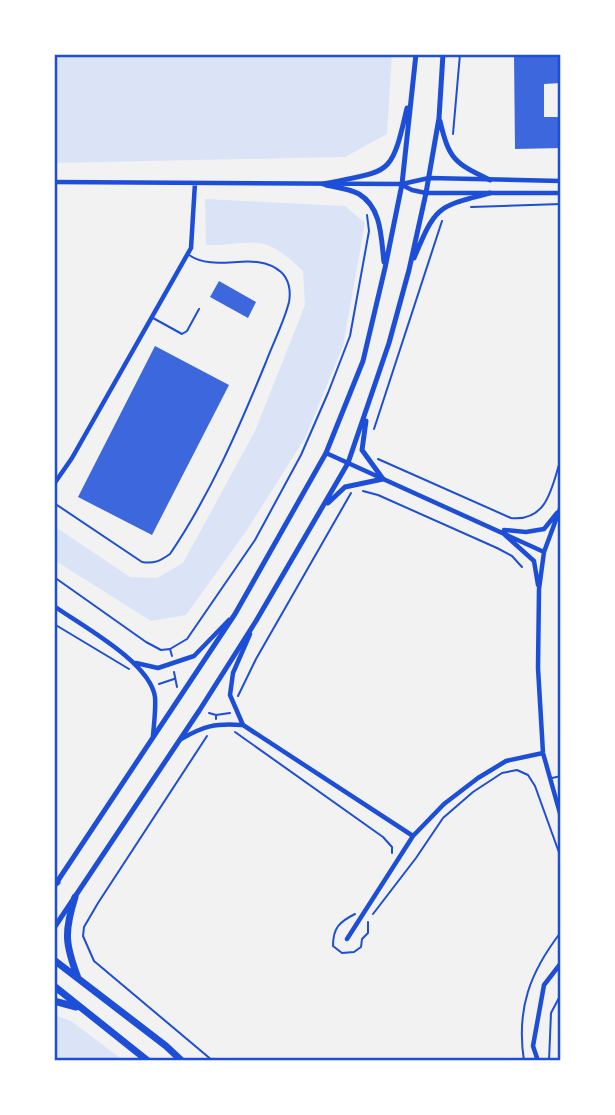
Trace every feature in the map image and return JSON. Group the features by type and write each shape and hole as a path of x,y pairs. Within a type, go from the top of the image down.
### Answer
{"main road":[{"path":"75,897 66,925 70,957 79,979"},
{"path":"54,960 182,1061"},
{"path":"54,986 148,1061"},
{"path":"54,1001 80,1008"}],"street":[{"path":"55,884 235,614 326,453 363,361 385,268 402,184 416,54"},
{"path":"54,928 256,621 348,463 389,343 409,270 439,118 443,54"},
{"path":"323,184 376,174 392,161 413,80"},
{"path":"439,118 450,154 459,164 489,180"},
{"path":"54,182 402,184 429,178 561,181"},
{"path":"54,484 191,248 195,183"},
{"path":"323,184 359,194 374,210 378,217 385,268"},
{"path":"402,184 426,194 561,192"},
{"path":"409,270 429,224 440,209 490,193"},
{"path":"367,411 362,450 383,479"},
{"path":"326,453 544,552"},
{"path":"324,507 345,487 383,479"},
{"path":"500,530 526,532 544,529 560,508"},
{"path":"560,508 544,552 539,589 538,668 543,753 561,817"},
{"path":"500,530 534,561 539,589"},
{"path":"54,606 135,663 152,686 155,697 153,739"},
{"path":"135,663 158,667 194,656 235,614"},
{"path":"243,724 230,695 233,673 256,621"},
{"path":"180,740 203,727 222,723 243,724 413,836"},
{"path":"347,939 413,836 444,804 506,761 543,753"},
{"path":"537,1061 533,1046 544,985 561,963"}],"lane":[{"path":"54,503 142,562 151,564 170,554 212,483 254,391 284,316 289,291 288,280 273,266 260,262 212,264 199,262 188,254"},
{"path":"152,318 182,334 187,331 199,309"},
{"path":"550,779 561,776"}],"path":[{"path":"453,139 460,54"},
{"path":"54,577 161,650 170,649 187,639 256,540 301,455 350,336 369,231 366,216 374,210"},
{"path":"372,452 388,464 511,518 524,520 532,517 542,507 561,458"},
{"path":"362,491 378,495 497,548 512,556 522,567"},
{"path":"54,624 131,671"},
{"path":"170,649 179,697"},
{"path":"152,686 175,679"},
{"path":"231,731 383,837 392,847 392,857"},
{"path":"213,1061 94,961 83,936 84,927 98,903 197,748 206,736 215,732"},
{"path":"357,912 338,924 333,934 333,946 342,953 354,952 361,947 362,939 368,933 367,924 371,916 443,818 473,792 502,773 517,770 528,775 535,786 561,858"},
{"path":"524,1061 521,1022 525,997 535,970 561,932"},
{"path":"549,1061 551,1013 561,994"}],"shaded area":[{"path":"54,54 392,54 387,134 345,157 54,163"},
{"path":"205,199 345,206 365,223 343,346 305,438 247,530 186,615 151,621 54,560 54,526 130,577 157,578 183,563 255,431 305,305 303,271 276,249 257,243 206,245"},
{"path":"54,1015 71,1021 124,1061 54,1061"}],"building":[{"path":"514,54 561,54 561,83 544,84 544,117 561,117 561,148 515,149"},
{"path":"219,281 256,302 248,318 210,297"},
{"path":"155,346 229,385 152,535 78,497"}]}
